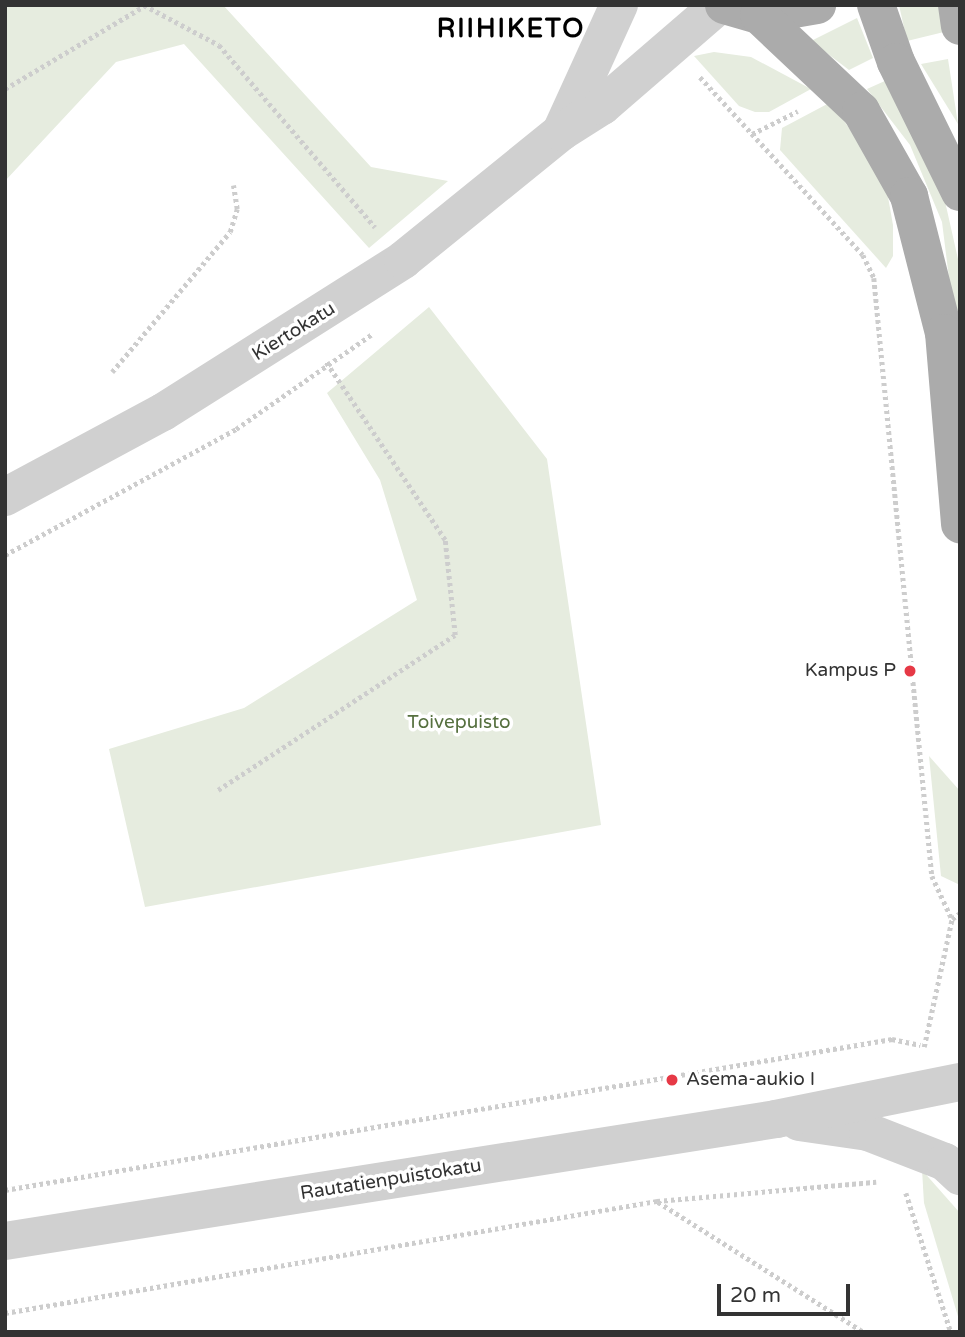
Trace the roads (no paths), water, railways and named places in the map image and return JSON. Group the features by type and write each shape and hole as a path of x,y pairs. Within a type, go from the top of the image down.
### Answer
{"main road":[{"path":"734,9 817,5"},
{"path":"876,5 896,62 960,192"},
{"path":"957,5 960,26"},
{"path":"734,9 861,111 909,196 944,333 960,524"}],"street":[{"name":"Kiertokatu","path":"561,132 619,5"},
{"name":"Kiertokatu","path":"5,497 302,327 403,260 561,132 602,107 673,46 734,9"},
{"name":"Rautatienpuistokatu","path":"5,1241 776,1119 960,1082"},
{"name":"Rautatienpuistokatu","path":"776,1119 868,1132 945,1161 960,1176"}],"place":[{"name":"Kampus P","path":"910,671"},
{"name":"Asema-aukio I","path":"672,1080"}],"district":[{"name":"RIIHIKETO","path":"511,29"}],"park label":[{"name":"Toivepuisto","path":"459,723"}]}
